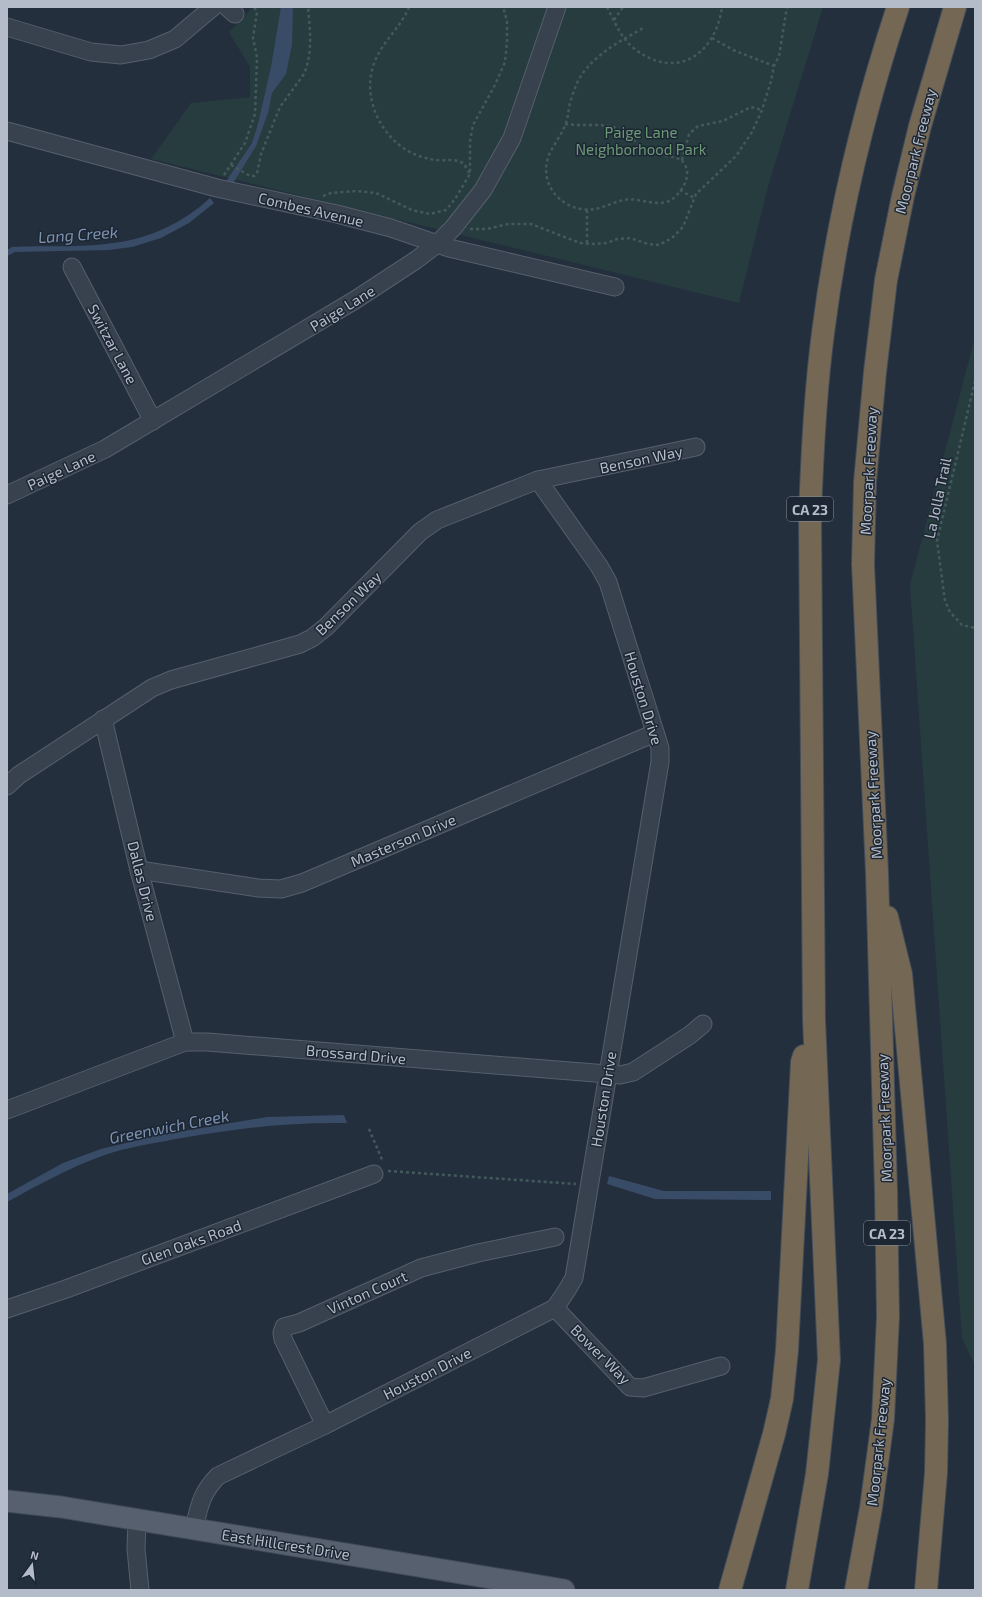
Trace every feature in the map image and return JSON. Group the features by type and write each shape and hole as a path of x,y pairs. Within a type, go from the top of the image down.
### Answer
{"highway":[{"name":"CA 23","path":"797,1590 817,1474 829,1360 814,1020 810,517 813,435 823,334 836,246 856,154 898,7"},
{"name":"Moorpark Freeway","path":"856,1590 871,1508 882,1419 888,1317 877,873 863,564 865,482 874,372 886,280 903,196 920,126 955,7"},
{"path":"877,873 901,974 935,1344 937,1421 936,1466 932,1532 926,1590"},
{"path":"730,1590 774,1434 782,1399 787,1350 802,1062 814,1020"}],"main road":[{"name":"East Hillcrest Drive","path":"7,1501 61,1507 564,1590"}],"street":[{"path":"7,27 91,52 121,56 149,50 175,38 213,7"},
{"name":"Paige Lane","path":"7,495 105,449 153,421 355,300 416,260 437,244 458,222 483,190 512,138 557,7"},
{"name":"Combes Avenue","path":"7,131 217,188 360,220 391,228 437,244 615,287"},
{"name":"Switzar Lane","path":"72,267 153,421"},
{"name":"Benson Way","path":"7,786 19,775 143,693 171,680 300,644 312,638 326,627 420,532 437,520 538,480 696,447"},
{"name":"Houston Drive","path":"194,1529 200,1501 208,1486 218,1476 325,1425 555,1308 574,1278 660,762 660,748 608,582 599,566 538,480"},
{"name":"Dallas Drive","path":"103,719 140,870 185,1042"},
{"name":"Masterson Drive","path":"140,870 258,888 281,889 302,883 655,734"},
{"name":"Brossard Drive","path":"7,1110 185,1042 207,1042 620,1075 633,1072 690,1035 703,1024"},
{"name":"Glen Oaks Road","path":"7,1309 66,1289 382,1172"},
{"name":"Vinton Court","path":"325,1425 283,1339 282,1333 284,1328 299,1323 421,1268 478,1253 555,1237"},
{"name":"Bower Way","path":"555,1308 630,1387 643,1388 721,1366"},
{"path":"137,1520 136,1549 140,1590"}],"path":[{"path":"217,188 245,143 255,114 257,57 253,38 257,12 254,7"},
{"path":"232,166 250,176 254,176 257,173 261,154 280,107 307,68 310,50 308,7"},
{"path":"409,7 402,21 381,48 374,62 369,83 372,103 379,122 396,142 417,155 435,160 455,160 463,164 470,174"},
{"path":"318,198 332,193 357,191 376,194 412,210 430,214 446,210 455,199 470,174 470,141 473,125 495,85 505,62 507,21 503,7"},
{"path":"608,7 624,39 642,54 666,63 684,62 699,54 712,38 720,18 722,7"},
{"path":"614,20 623,7"},
{"path":"458,222 471,230 487,229 508,224 532,224 580,242 587,243 607,243 617,239 630,238 648,244 659,245 672,238 682,227 696,194 736,156 752,132 762,110 774,66 779,56 787,7"},
{"path":"645,27 598,57 586,70 576,86 565,124 549,155 546,168 548,184 559,200 573,208 596,209 626,200 660,203 670,200 680,190 685,180 687,171 682,160 689,134 698,126 723,121 751,107 762,110"},
{"path":"712,38 733,50 774,66"},
{"path":"565,124 610,126 624,132 646,149 659,155 673,156 682,160"},
{"path":"680,190 694,198"},
{"path":"587,209 587,243"},
{"name":"La Jolla Trail","path":"975,381 937,541 945,602 950,612 962,625 975,628"},
{"path":"369,1129 384,1164 382,1172 589,1185"}],"green space":[{"name":"Paige Lane Neighborhood Park","path":"253,7 823,7 769,183 739,303 151,159 191,103 250,97 250,67 229,32"},
{"path":"975,337 975,1366 962,1338 910,585"}],"water":[{"path":"281,7 293,7 292,44 286,74 272,93 268,113 256,146 232,185 227,180 252,143 258,124 271,67"},
{"path":"210,198 214,203 189,223 161,238 132,247 108,250 15,252 7,256 7,250 12,247 102,245 127,241 153,233 177,222 200,207"},
{"path":"344,1115 347,1123 285,1125 223,1131 121,1150 78,1166 7,1202 7,1194 63,1163 101,1149 155,1136 267,1117"},
{"path":"609,1176 664,1191 771,1191 771,1200 655,1199 607,1184"}],"water label":[{"name":"Lang Creek","path":"78,234"},
{"name":"Greenwich Creek","path":"169,1126"}]}
